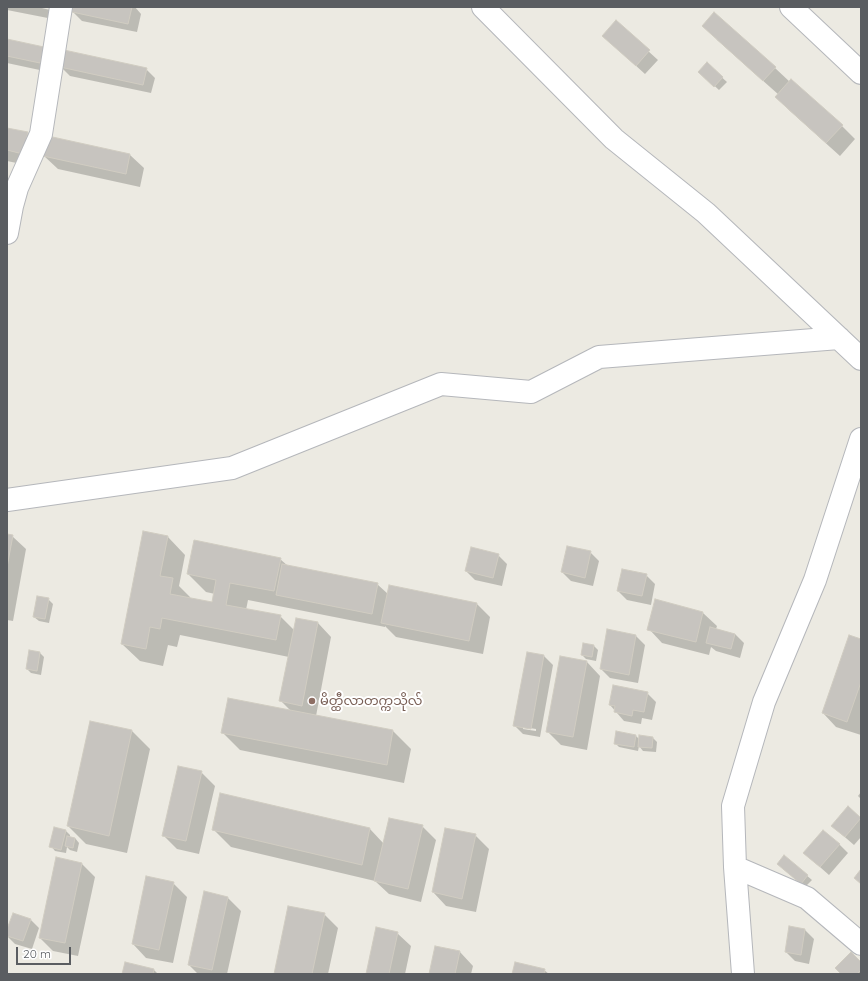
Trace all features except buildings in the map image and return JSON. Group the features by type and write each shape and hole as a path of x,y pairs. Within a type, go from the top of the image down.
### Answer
{"street":[{"path":"7,233 10,206 16,188 41,134 61,7"},
{"path":"483,7 614,139 706,213 861,359"},
{"path":"791,7 861,73"},
{"path":"7,500 232,468 441,384 531,392 598,357 839,338"},
{"path":"743,974 735,867 733,806 764,702 815,580 861,439"},
{"path":"735,867 806,898 861,944"}],"place":[{"name":"မိတ္ထီလာတက္ကသိုလ်","path":"312,701"}]}
